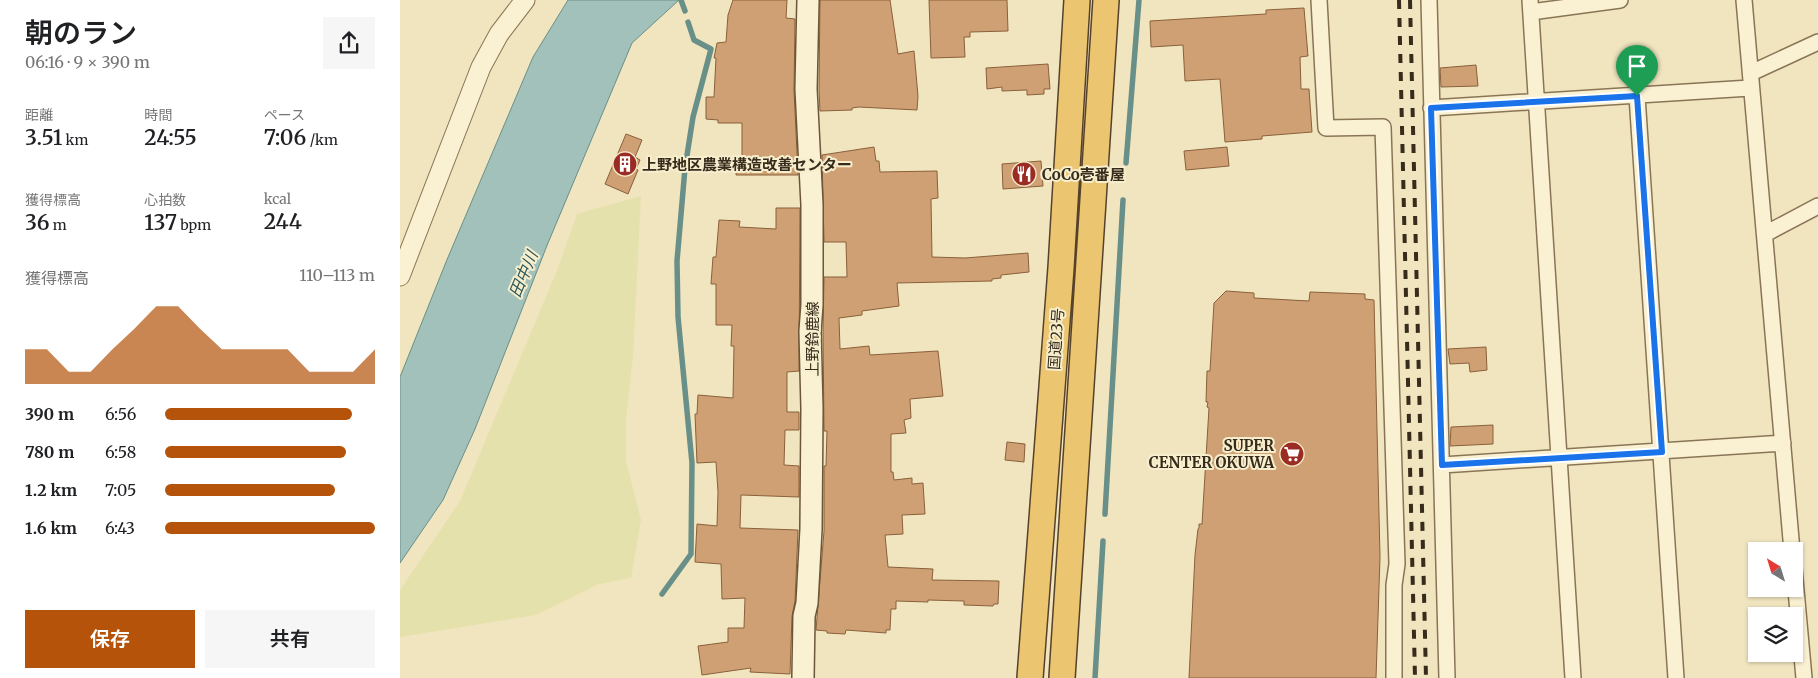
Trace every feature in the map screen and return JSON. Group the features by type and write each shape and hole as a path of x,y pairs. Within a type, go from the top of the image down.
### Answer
{"highway":[{"name":"国道23号","path":"1030,678 1061,268 1076,0"},
{"name":"国道23号","path":"1062,678 1106,0"}],"main road":[{"name":"上野鈴鹿線","path":"803,678 804,616 807,603 811,529 812,409 810,331 812,305 812,205 806,71 808,0"}],"street":[{"path":"400,276 481,67 499,34 525,0"},
{"path":"1318,0 1326,128 1383,127 1398,564 1394,585 1394,678"},
{"path":"1429,0 1447,678"},
{"path":"1573,678 1531,6 1620,0"},
{"path":"1744,0 1791,542"},
{"path":"1431,108 1637,96 1750,81 1818,42"},
{"path":"1637,96 1676,678"},
{"path":"1765,234 1818,206"},
{"path":"1442,465 1784,443"},
{"path":"1797,598 1804,678"}],"shaded area":[{"path":"641,196 633,356 626,421 626,461 641,520 631,578 599,584 536,615 400,637 400,590 460,501 558,268 577,214"}],"water":[{"name":"田中川","path":"568,0 679,0 632,43 548,243 475,429 443,500 400,563 400,377 446,262 533,57"}],"building":[{"path":"733,0 787,0 786,18 795,19 794,90 798,175 736,175 737,157 742,158 742,123 718,123 718,120 706,119 706,97 714,97 716,58 714,58 717,43 726,42 728,15"},
{"path":"820,0 890,0 898,54 914,51 918,96 917,110 859,107 852,108 852,110 820,111"},
{"path":"929,0 1007,0 1008,31 970,32 970,37 964,37 965,57 931,58"},
{"path":"1304,8 1308,56 1300,57 1301,89 1309,89 1312,132 1262,136 1262,139 1225,142 1220,79 1185,81 1183,45 1151,47 1150,21 1266,14 1266,10"},
{"path":"1048,64 1050,89 1044,89 1044,94 1027,95 1027,90 1002,91 1002,87 987,89 986,68"},
{"path":"1476,65 1478,86 1441,87 1440,68"},
{"name":"上野地区農業構造改善センター","path":"626,134 642,140 635,157 640,160 636,169 638,170 628,194 605,184"},
{"path":"874,147 876,161 879,161 880,172 937,171 938,198 931,199 932,257 965,258 1028,253 1029,272 1001,275 1001,278 992,279 992,281 897,283 899,306 862,311 862,315 839,318 840,349 869,346 870,355 938,351 943,396 910,399 911,418 904,420 906,433 891,434 891,472 893,472 894,480 912,478 912,484 923,483 925,514 902,515 903,534 885,535 888,567 933,569 932,580 999,581 998,604 993,606 964,605 964,601 896,601 896,609 891,609 890,630 886,630 886,633 846,630 845,634 827,633 827,631 816,630 824,531 824,466 826,466 827,431 824,431 824,277 847,277 846,242 824,242 822,155"},
{"path":"1227,147 1229,166 1186,170 1184,151"},
{"path":"1041,161 1043,186 1003,189 1002,164"},
{"path":"776,208 800,208 799,371 787,372 787,412 799,412 799,430 785,430 784,465 799,466 799,497 741,495 740,528 798,530 790,674 750,672 751,668 702,675 698,646 728,642 728,628 744,628 745,598 722,599 721,564 695,562 697,524 717,526 718,492 716,462 697,463 695,414 697,414 698,395 733,398 734,346 731,346 732,325 716,325 716,284 711,284 713,257 716,257 719,220 740,221 739,227 776,229"},
{"name":"SUPER CENTER OKUWA","path":"1226,291 1254,293 1254,298 1309,301 1310,292 1365,294 1365,299 1374,300 1380,557 1376,678 1189,678 1195,555 1199,524 1202,524 1209,408 1207,407 1208,402 1206,402 1207,371 1210,371 1214,303"},
{"path":"1486,347 1487,370 1470,372 1469,363 1450,364 1448,349"},
{"path":"1493,425 1493,444 1450,446 1451,427"},
{"path":"1007,442 1025,444 1024,462 1005,460"}],"waterway":[{"path":"681,0 685,11"},
{"path":"1126,163 1139,0"},
{"path":"662,594 691,554 692,463 678,317 677,261 685,168 693,117 711,49 694,40 688,22"},
{"path":"1105,514 1123,200"},
{"path":"1095,678 1103,541"}],"railway":[{"path":"1399,0 1415,678"},
{"path":"1410,0 1426,678"}],"place":[{"name":"上野地区農業構造改善センター","path":"625,164"},
{"name":"CoCo壱番屋","path":"1024,174"},
{"name":"SUPER CENTER OKUWA","path":"1292,454"}],"route":[{"path":"1637,96 1662,452 1442,465 1431,108 1637,96"}]}
